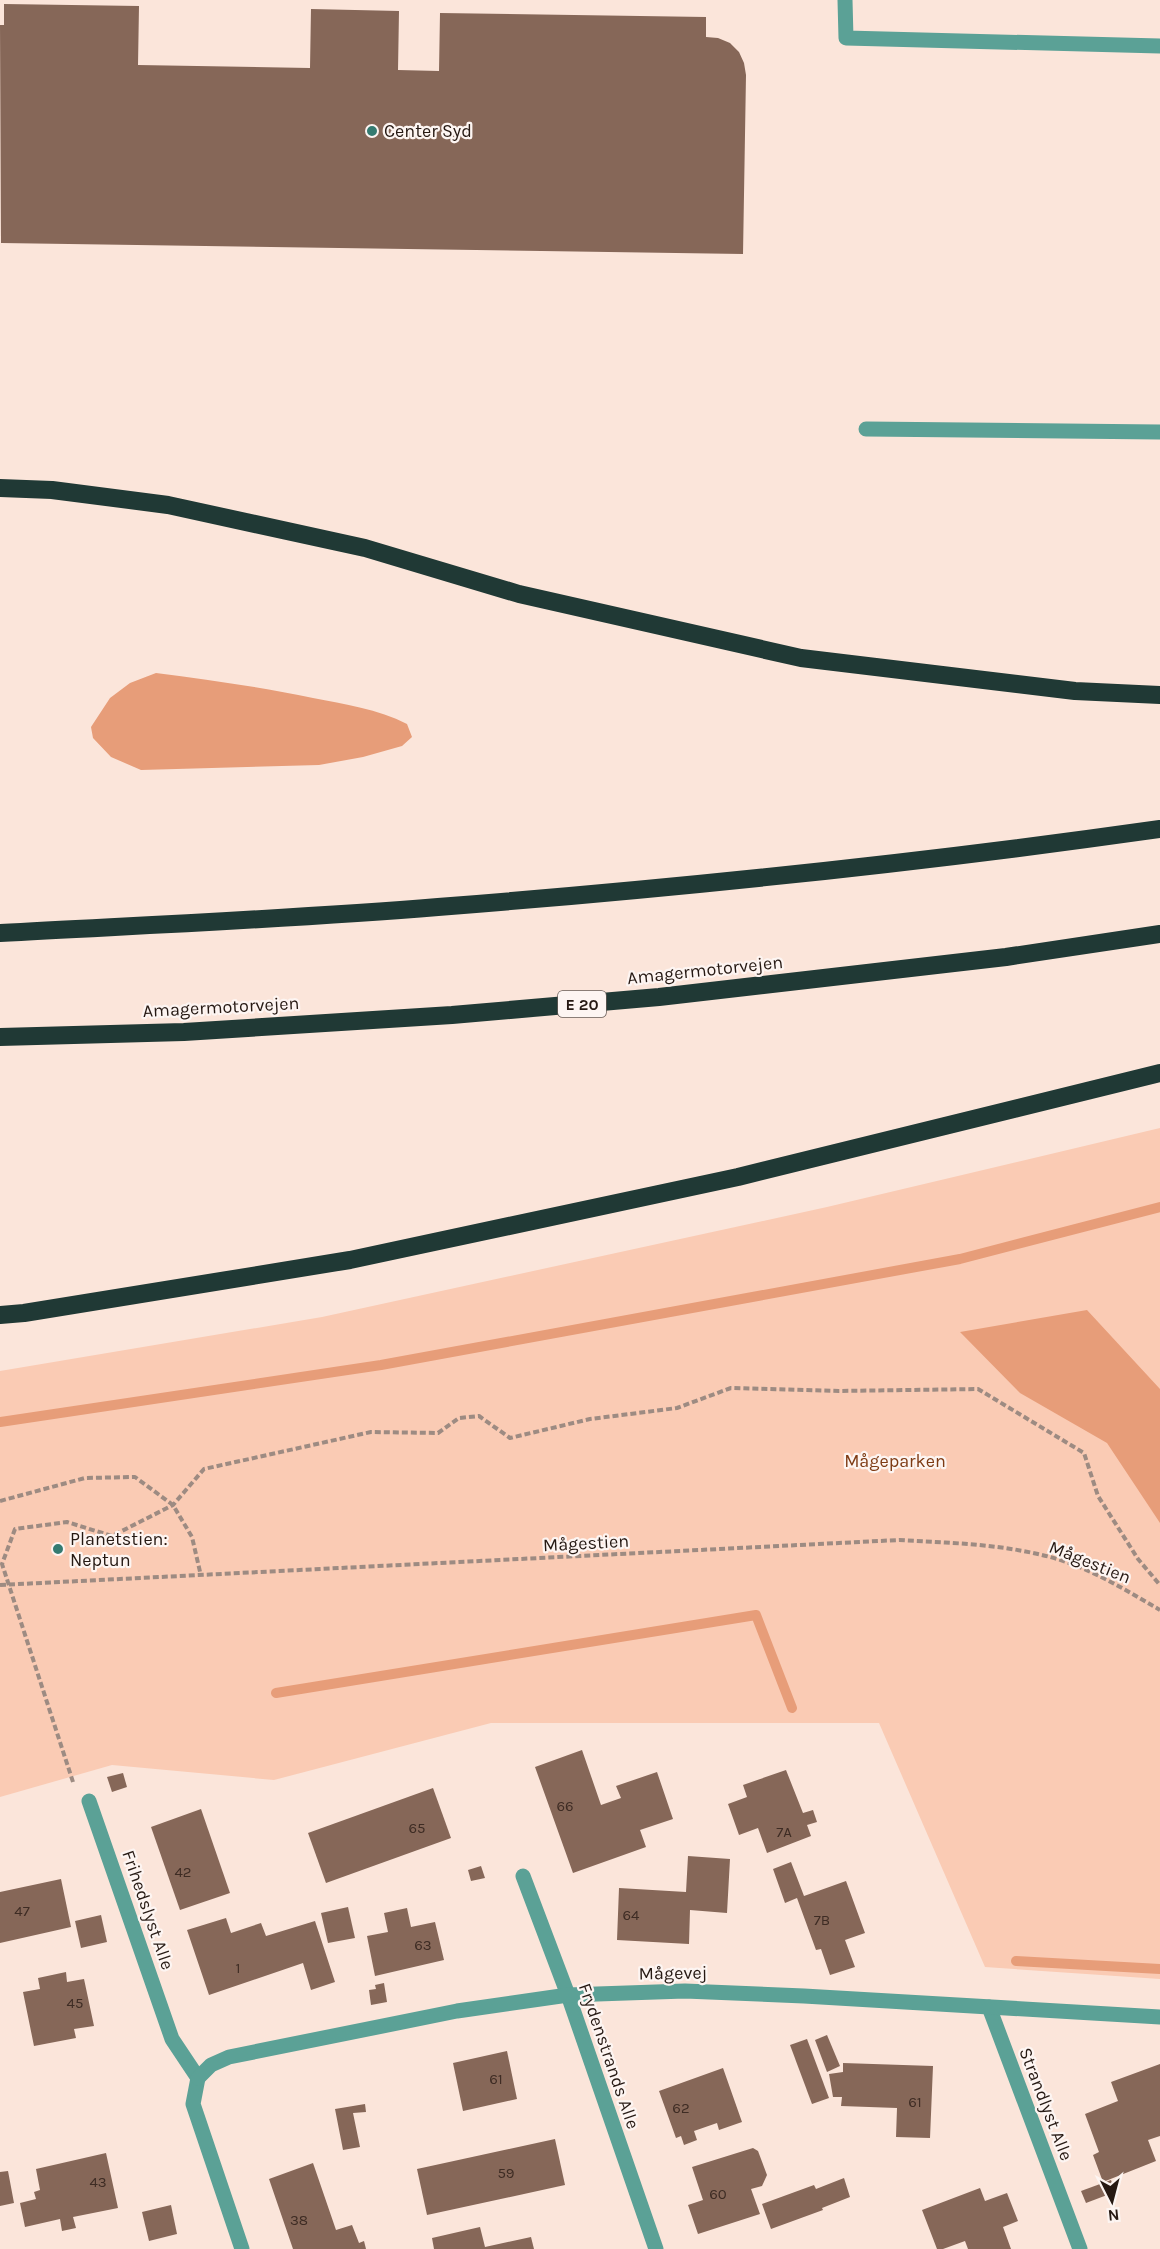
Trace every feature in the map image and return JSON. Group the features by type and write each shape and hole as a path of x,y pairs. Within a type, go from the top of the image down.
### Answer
{"highway":[{"path":"0,488 52,490 180,508 365,548 519,594 801,658 1075,691 1160,695"},
{"path":"0,933 435,908 650,890 980,854 1160,829"},
{"name":"Amagermotorvejen","path":"0,1037 184,1032 452,1015 659,997 1006,957 1160,934"},
{"path":"0,1315 350,1260 738,1177 1160,1073"}],"street":[{"path":"845,0 846,38 1160,46"},
{"path":"866,429 1160,432"},
{"name":"Frihedslyst Alle","path":"89,1801 172,2039 198,2078"},
{"name":"Frydenstrands Alle","path":"524,1876 656,2249"},
{"name":"Mågevej","path":"198,2078 211,2065 229,2056 457,2011 568,1995 686,1991 1160,2017"},
{"name":"Strandlyst Alle","path":"989,2007 1080,2249"},
{"path":"198,2078 193,2104 242,2249"}],"path":[{"path":"89,1801 74,1784 3,1563 15,1529 67,1522 112,1536 173,1505 204,1469 371,1432 438,1433 459,1418 479,1416 510,1438 590,1419 677,1408 731,1388 839,1391 978,1389 1084,1453 1098,1496 1138,1559 1160,1585"},
{"path":"0,1501 85,1478 135,1477 173,1505 192,1537 201,1576"},
{"name":"Mågestien","path":"0,1585 899,1540 984,1545 1058,1560 1113,1583 1160,1610"}],"green space":[{"name":"Mågeparken","path":"1160,1128 1160,1979 985,1967 879,1723 491,1723 274,1780 112,1765 0,1797 0,1371 322,1317 827,1207"}],"shaded area":[{"path":"156,673 254,687 361,708 384,714 407,724 412,737 402,746 363,757 319,765 141,770 111,757 93,738 91,727 110,698 130,683"},
{"path":"1087,1310 1160,1389 1160,1523 1107,1443 1020,1393 960,1332"}],"building":[{"name":"Center Syd","path":"4,4 139,6 138,65 310,68 311,9 399,11 398,70 439,71 440,13 706,17 706,37 718,38 730,43 739,52 746,75 743,254 1,243 0,25 4,25"},
{"path":"582,1750 601,1805 621,1798 616,1786 657,1772 673,1819 640,1830 646,1847 573,1873 535,1767"},
{"path":"786,1770 803,1813 813,1810 817,1822 807,1825 811,1836 767,1853 758,1828 739,1835 728,1804 747,1797 743,1785"},
{"path":"123,1773 127,1787 112,1792 107,1777"},
{"path":"433,1788 451,1838 326,1883 308,1833"},
{"path":"201,1809 230,1893 180,1910 151,1827"},
{"path":"688,1856 730,1859 727,1913 690,1910 689,1944 617,1940 619,1888 686,1892"},
{"path":"791,1862 804,1896 846,1881 865,1933 845,1940 855,1967 830,1975 821,1949 816,1950 797,1898 785,1903 773,1869"},
{"path":"481,1866 485,1878 471,1881 468,1870"},
{"path":"61,1879 71,1927 0,1943 0,1892"},
{"path":"348,1907 355,1938 328,1943 321,1913"},
{"path":"407,1908 411,1927 435,1922 444,1960 375,1976 367,1936 388,1932 384,1913"},
{"path":"101,1915 107,1942 81,1948 75,1921"},
{"path":"226,1918 231,1933 261,1923 266,1936 315,1921 335,1982 311,1990 303,1963 209,1995 187,1930"},
{"path":"66,1972 67,1982 84,1979 94,2026 74,2029 76,2038 34,2046 23,1992 40,1989 38,1978"},
{"path":"384,1983 387,2002 371,2005 369,1990 376,1989 375,1985"},
{"path":"827,2035 840,2066 827,2072 815,2040"},
{"path":"807,2039 829,2098 812,2104 790,2045"},
{"path":"507,2051 517,2099 463,2111 453,2063"},
{"path":"843,2063 933,2066 930,2138 896,2137 897,2108 841,2106 842,2097 833,2097 829,2074 843,2072"},
{"path":"1160,2064 1160,2136 1148,2140 1156,2161 1103,2182 1093,2155 1099,2152 1085,2114 1118,2101 1111,2082"},
{"path":"723,2068 742,2122 719,2130 717,2123 694,2131 697,2140 684,2145 681,2136 676,2138 659,2091"},
{"path":"365,2104 366,2112 353,2113 360,2147 343,2150 335,2109"},
{"path":"555,2139 565,2185 427,2215 417,2169"},
{"path":"753,2148 758,2151 767,2175 762,2186 751,2189 760,2214 698,2234 688,2205 703,2200 692,2167"},
{"path":"106,2153 118,2208 73,2217 76,2228 62,2231 60,2219 25,2227 20,2203 36,2199 34,2192 40,2190 36,2169"},
{"path":"313,2163 336,2230 352,2225 359,2243 364,2241 366,2249 293,2249 269,2179"},
{"path":"8,2171 14,2203 0,2206 0,2172"},
{"path":"844,2178 850,2197 822,2208 823,2210 771,2229 762,2204 814,2185 816,2189"},
{"path":"1111,2180 1115,2192 1086,2203 1081,2191"},
{"path":"980,2188 985,2201 1007,2193 1018,2221 1003,2227 1011,2249 968,2249 965,2241 937,2249 922,2210"},
{"path":"171,2205 177,2234 149,2241 142,2212"},
{"path":"480,2227 485,2247 531,2237 534,2249 434,2249 432,2238"}],"waterway":[{"path":"0,1422 381,1365 960,1259 1160,1207"},
{"path":"276,1693 756,1615 792,1708"},
{"path":"1016,1961 1160,1969"}],"place":[{"name":"Center Syd","path":"372,131"},
{"name":"Planetstien: Neptun","path":"58,1549"}]}
